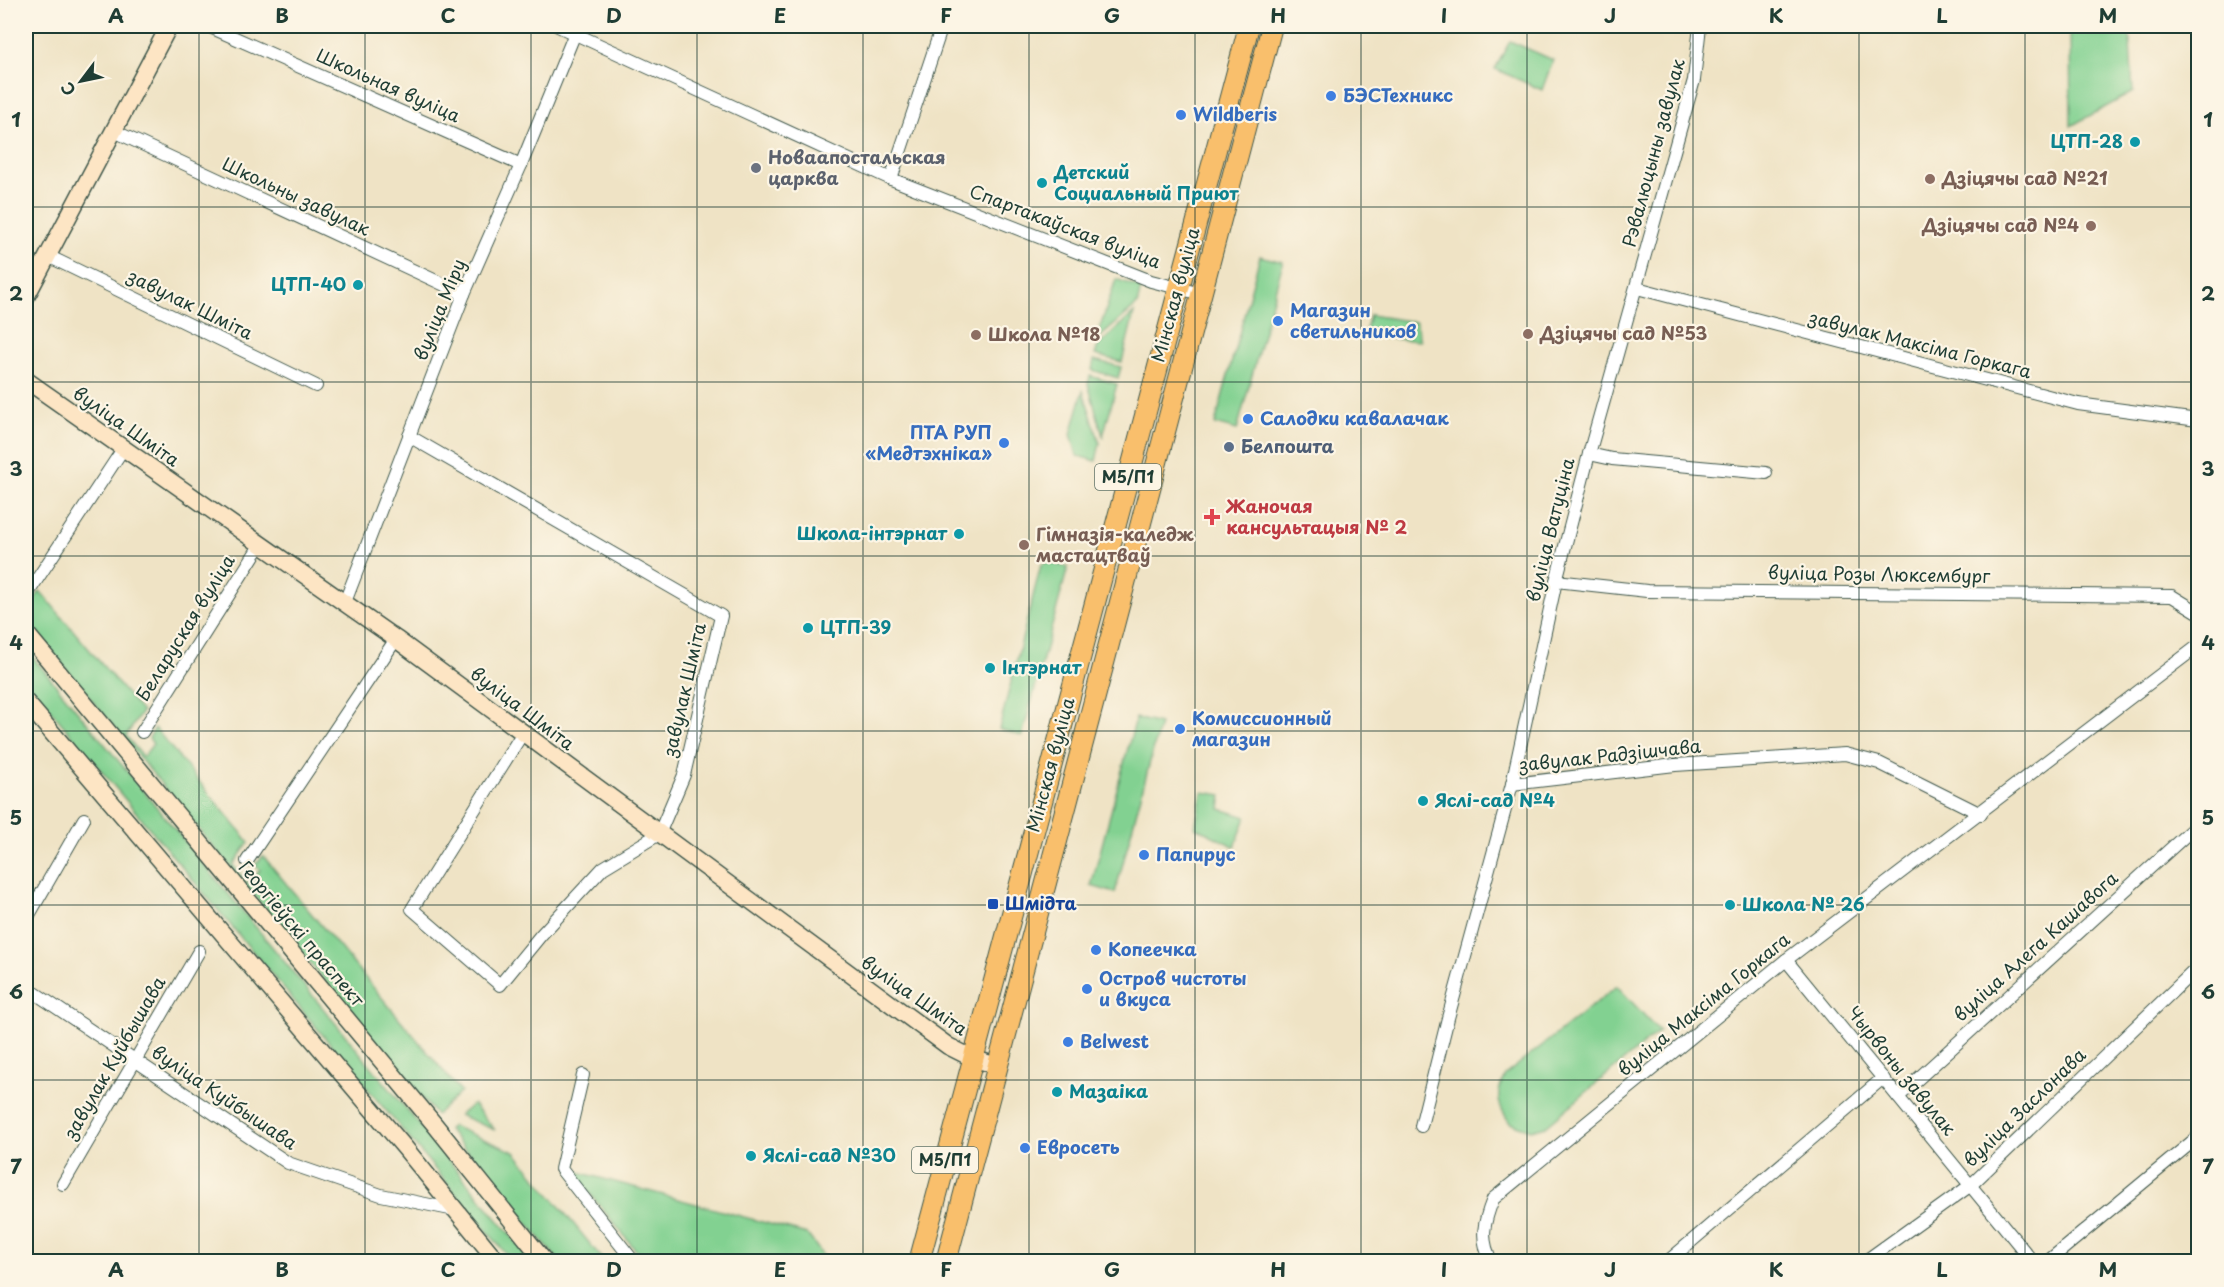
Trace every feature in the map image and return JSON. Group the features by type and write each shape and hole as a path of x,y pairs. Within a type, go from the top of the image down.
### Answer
{"main road":[{"path":"26,297 169,26"},
{"name":"Мінская вуліца","path":"919,1262 1249,26"},
{"name":"Мінская вуліца","path":"946,1262 1272,26"},
{"name":"вуліца Шміта","path":"26,380 345,602 948,1046 972,1058 997,1066"},
{"name":"Георгіеўскі праспект","path":"26,633 427,1115 545,1262"},
{"path":"26,702 405,1148 498,1262"}],"street":[{"name":"Школьная вуліца","path":"208,26 521,165"},
{"name":"Спартакаўская вуліца","path":"558,26 891,179 1151,281 1201,294"},
{"path":"891,179 942,26"},
{"name":"Рэвалюцыны завулак","path":"1637,288 1694,80 1700,26"},
{"name":"вуліца Міру","path":"345,602 464,294 521,165 575,33"},
{"name":"Школьны завулак","path":"114,131 464,294"},
{"name":"завулак Шміта","path":"48,256 316,386"},
{"name":"завулак Максіма Горкага","path":"1637,288 2078,404 2199,420"},
{"name":"вуліца Ватуціна","path":"1512,784 1556,581 1589,454 1637,288"},
{"name":"завулак Шміта","path":"409,436 721,616 684,775 659,834"},
{"path":"28,593 123,449"},
{"path":"1589,454 1612,459 1766,472"},
{"name":"Беларуская вуліца","path":"142,732 261,544"},
{"name":"вуліца Розы Люксембург","path":"1556,581 1647,591 2172,596 2199,612"},
{"path":"247,861 396,639"},
{"name":"вуліца Максіма Горкага","path":"1492,1262 1483,1241 1484,1223 1492,1199 1786,960 2199,646"},
{"path":"522,734 412,909 500,985 603,868 659,834"},
{"name":"завулак Радзішчава","path":"1421,1126 1512,784 1675,765 1845,754 1879,763 1981,814"},
{"path":"26,920 84,819"},
{"name":"вуліца Алега Кашавога","path":"1898,1097 2199,824"},
{"name":"завулак Куйбышава","path":"63,1185 200,951"},
{"name":"Чырвоны завулак","path":"1786,960 2033,1262"},
{"name":"вуліца Заслонава","path":"1864,1262 1971,1185 2199,967"},
{"name":"вуліца Куйбышава","path":"26,987 288,1163 381,1195 455,1210"},
{"path":"583,1075 561,1168 634,1262"},
{"path":"1667,1262 1883,1078"},
{"path":"2047,1262 2199,1137"}],"green space":[{"path":"2070,26 2129,26 2133,92 2071,126"},
{"path":"1510,41 1553,60 1542,90 1495,69"},
{"path":"1260,256 1283,262 1237,430 1215,424"},
{"path":"1116,279 1141,288 1137,305 1099,338 1097,337"},
{"path":"1134,313 1122,362 1095,355 1098,346"},
{"path":"1370,315 1416,322 1420,341 1364,336"},
{"path":"1094,360 1121,367 1118,378 1092,370"},
{"path":"1090,376 1117,384 1103,436 1088,384"},
{"path":"1083,391 1100,443 1096,461 1077,456 1071,434"},
{"path":"1047,562 1068,567 1022,736 999,729 1041,565"},
{"path":"40,591 142,712 126,736 143,757 153,744 149,738 155,728 249,842 233,865 248,884 260,870 255,865 263,856 461,1092 436,1115 26,621 26,602 30,606"},
{"path":"26,649 532,1261 512,1261 26,681"},
{"path":"1136,718 1160,724 1115,893 1091,886"},
{"path":"1202,792 1222,795 1220,809 1246,817 1235,847 1195,827"},
{"path":"1617,986 1659,1031 1546,1126 1531,1130 1510,1123 1502,1110 1499,1099 1505,1075"},
{"path":"473,1104 495,1130 459,1115"},
{"path":"452,1126 515,1152 604,1261 559,1261 448,1129"},
{"path":"571,1170 807,1234 827,1261 671,1262 638,1253"}],"place":[{"name":"БЭСТехникс","path":"1331,96"},
{"name":"Wildberis","path":"1181,115"},
{"name":"ЦТП-28","path":"2135,142"},
{"name":"Новаапостальская царква","path":"756,168"},
{"name":"Дзіцячы сад №21","path":"1930,179"},
{"name":"Детский Социальный Приют","path":"1042,183"},
{"name":"Дзіцячы сад №4","path":"2091,226"},
{"name":"ЦТП-40","path":"358,285"},
{"name":"Магазин светильников","path":"1278,321"},
{"name":"Дзіцячы сад №53","path":"1528,334"},
{"name":"Школа №18","path":"976,335"},
{"name":"Салодки кавалачак","path":"1248,419"},
{"name":"ПТА РУП «Медтэхніка»","path":"1004,443"},
{"name":"Белпошта","path":"1229,447"},
{"name":"Жаночая кансультацыя № 2","path":"1212,517"},
{"name":"Школа-інтэрнат","path":"959,534"},
{"name":"Гімназія-каледж мастацтваў","path":"1024,545"},
{"name":"ЦТП-39","path":"808,628"},
{"name":"Інтэрнат","path":"990,668"},
{"name":"Комиссионный магазин","path":"1180,729"},
{"name":"Яслі-сад №4","path":"1423,801"},
{"name":"Папирус","path":"1144,855"},
{"name":"Шмідта","path":"993,904"},
{"name":"Школа № 26","path":"1730,905"},
{"name":"Копеечка","path":"1096,950"},
{"name":"Остров чистоты и вкуса","path":"1087,989"},
{"name":"Belwest","path":"1068,1042"},
{"name":"Мазаіка","path":"1057,1092"},
{"name":"Евросеть","path":"1025,1148"},
{"name":"Яслі-сад №30","path":"751,1156"}]}
